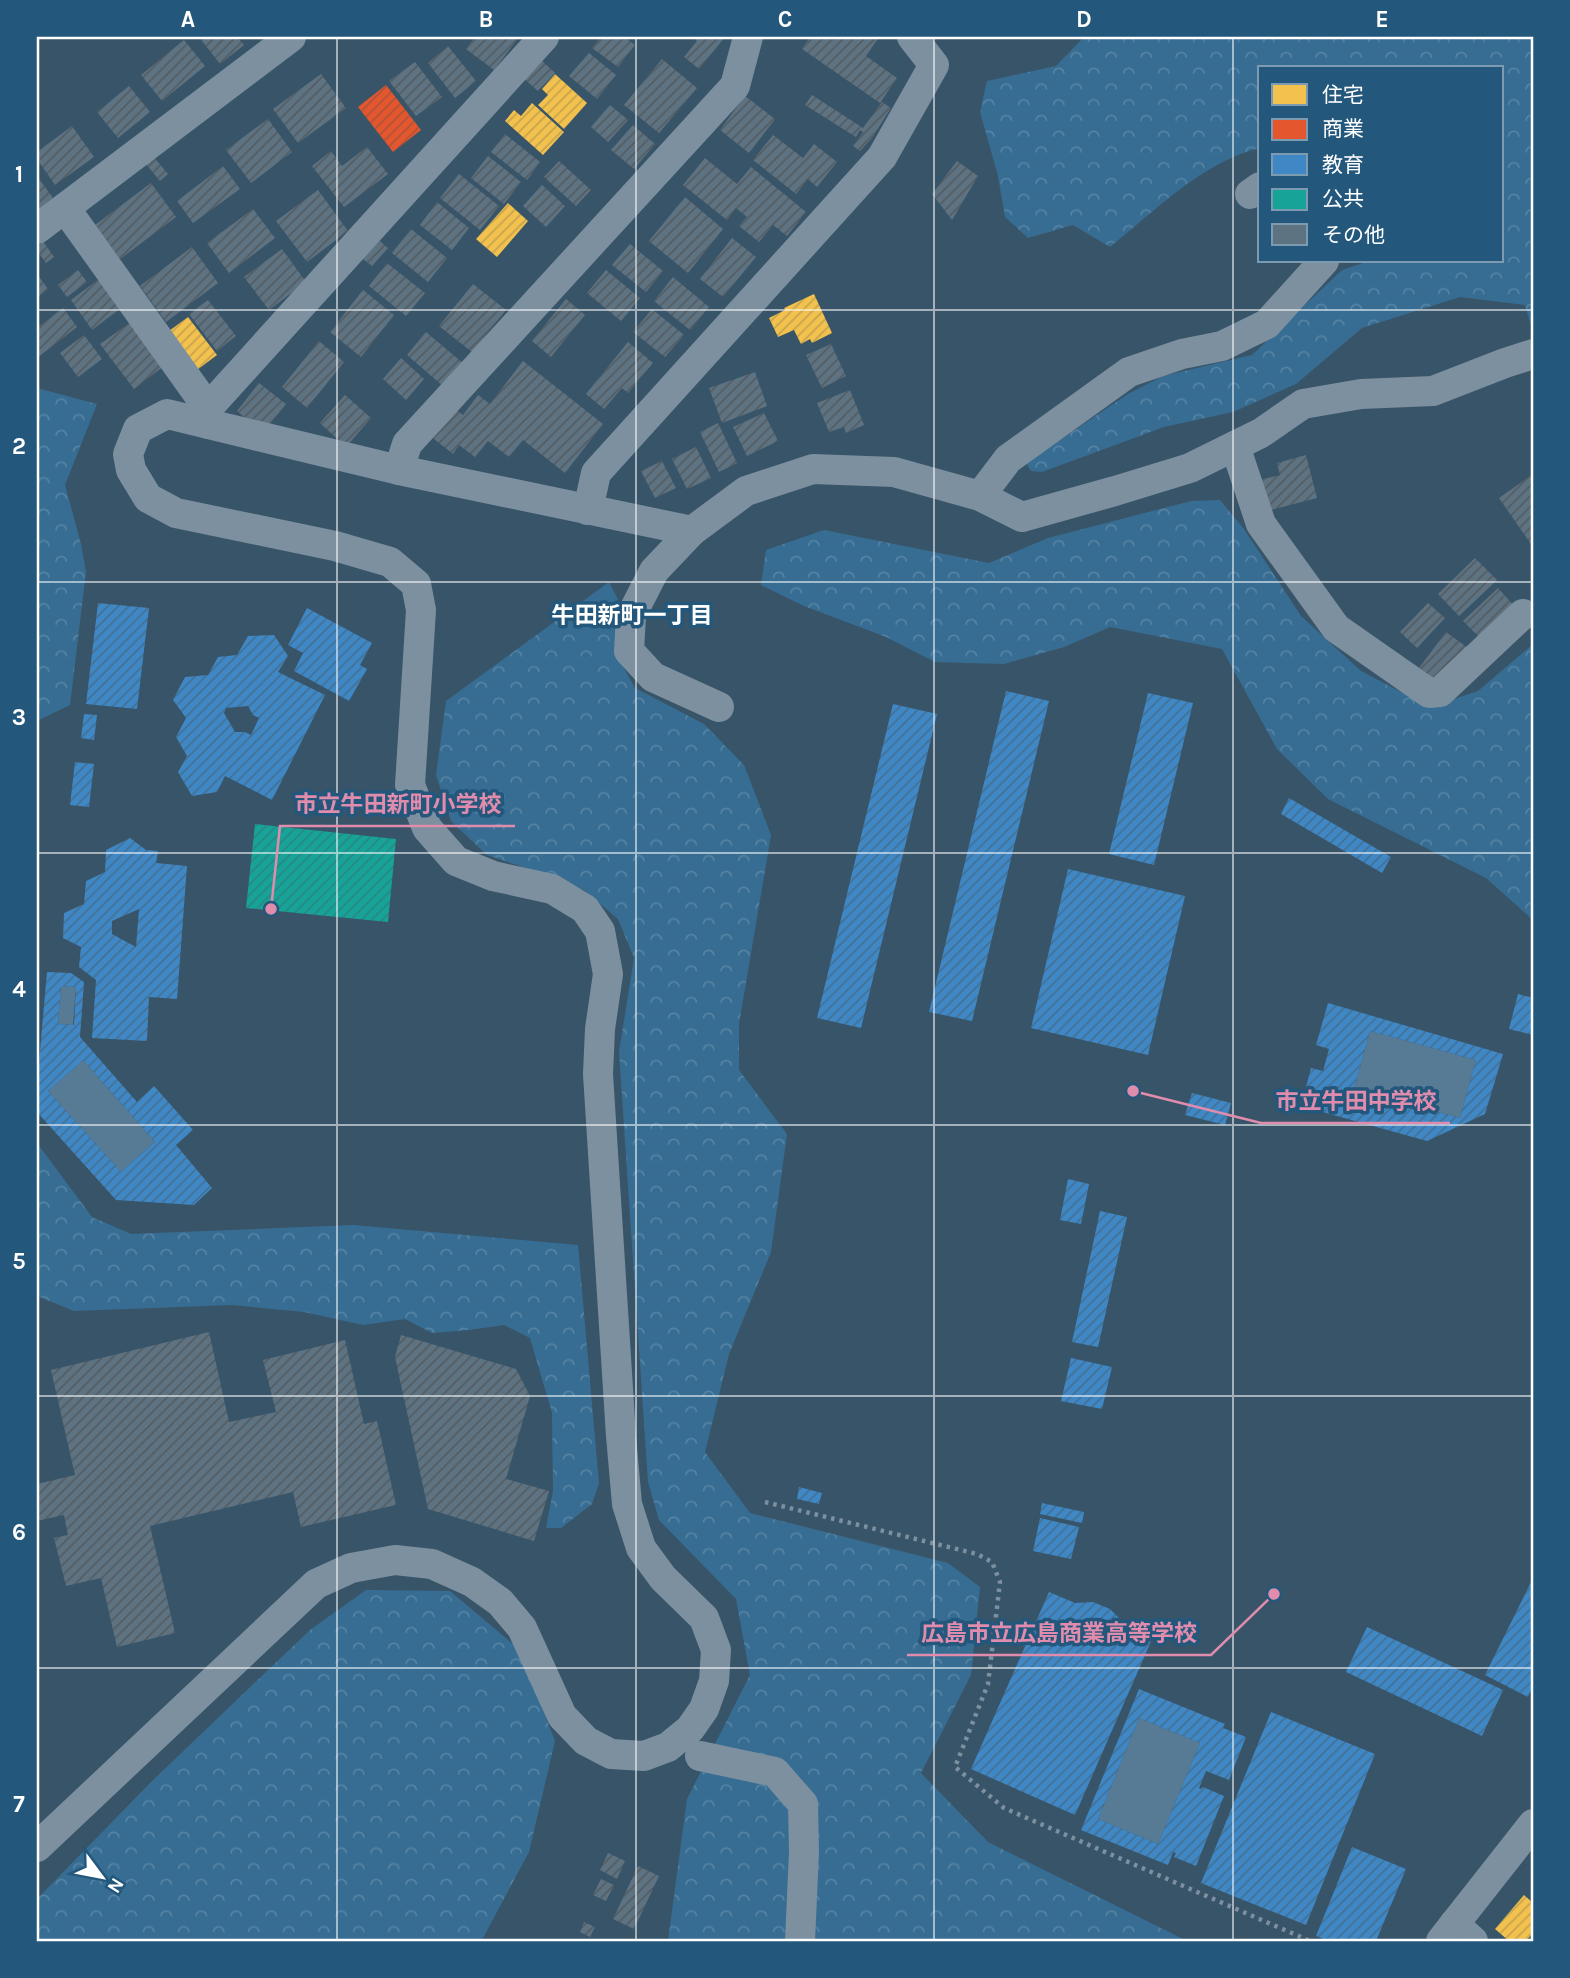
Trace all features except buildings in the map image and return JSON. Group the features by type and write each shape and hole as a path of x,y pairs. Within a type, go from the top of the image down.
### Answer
{"street":[{"path":"37,229 291,37"},
{"path":"208,416 544,37"},
{"path":"399,470 407,444 735,86 748,37"},
{"path":"588,510 596,473 882,157 934,65 912,37"},
{"path":"65,208 208,416"},
{"path":"979,496 1008,459 1129,372 1182,354 1222,346 1267,324 1323,262"},
{"path":"719,708 653,677 629,651 631,616 654,570 692,531 746,491 813,469 894,472 979,496 1022,517 1191,468 1261,433 1303,404 1360,394 1433,391 1533,354"},
{"path":"37,1847 316,1584 351,1568 395,1560 432,1564 472,1582 500,1602 522,1628 562,1716 586,1741 611,1754 644,1756 668,1747 690,1729 704,1709 714,1681 716,1650 704,1618 663,1578 641,1548 627,1504 598,1074 600,1029 608,974 600,931 585,909 552,889 493,876 456,861 427,828 410,785 421,610 416,584 390,562 335,546 176,513 148,498 131,470 128,454 138,429 167,414 208,416 399,470 692,531"},
{"path":"1235,446 1261,524 1336,628 1429,693 1440,692 1523,614"},
{"path":"700,1756 775,1772 803,1804 800,1941"},
{"path":"1456,1936 1533,1824"}],"path":[{"path":"765,1503 977,1555 992,1562 1000,1582 988,1684 955,1767 1004,1808 1310,1941"}],"green space":[{"path":"1533,37 1533,332 1525,305 1460,297 1362,328 1296,384 1233,412 1164,427 1042,472 1031,471 1026,463 1128,394 1163,376 1252,355 1342,270 1366,262 1504,262 1504,66 1258,66 1258,149 1218,164 1199,176 1110,247 1073,225 1028,238 1005,217 998,176 980,112 987,81 1056,66 1083,38"},
{"path":"37,388 97,404 65,485 86,572 70,705 37,721"},
{"path":"1220,500 1244,529 1301,616 1361,671 1430,707 1478,691 1533,644 1533,920 1486,878 1328,799 1277,749 1222,649 1110,627 1064,647 1004,664 935,662 886,637 804,606 761,585 766,550 824,530 989,563 1048,538 1191,501"},
{"path":"609,582 622,607 616,654 635,688 704,724 744,765 771,835 739,1024 739,1070 787,1134 771,1252 729,1354 705,1452 750,1513 948,1563 980,1587 971,1675 921,1773 988,1842 1187,1941 668,1941 687,1799 750,1675 736,1599 659,1520 648,1482 619,1052 634,958 618,919 584,890 487,855 451,821 436,775 446,701"},
{"path":"37,1143 92,1217 131,1234 354,1225 578,1245 599,1483 592,1504 561,1528 546,1528 553,1491 552,1413 530,1338 504,1325 432,1333 405,1319 363,1325 304,1312 232,1305 74,1311 37,1296"},
{"path":"366,1590 450,1591 519,1649 555,1741 529,1852 483,1938 472,1941 37,1941 37,1899 151,1782 310,1630"}],"shaded area":[{"path":"61,986 76,987 73,1025 58,1024"},
{"path":"1370,1031 1476,1060 1460,1118 1354,1089"},
{"path":"83,1060 155,1142 121,1172 48,1091"},
{"path":"1139,1718 1200,1743 1158,1844 1098,1819"}],"place":[{"name":"市立牛田新町小学校","path":"271,909"},
{"name":"市立牛田中学校","path":"1133,1091"},
{"name":"広島市立広島商業高等学校","path":"1274,1594"}],"district":[{"name":"牛田新町一丁目","path":"632,615"}]}
